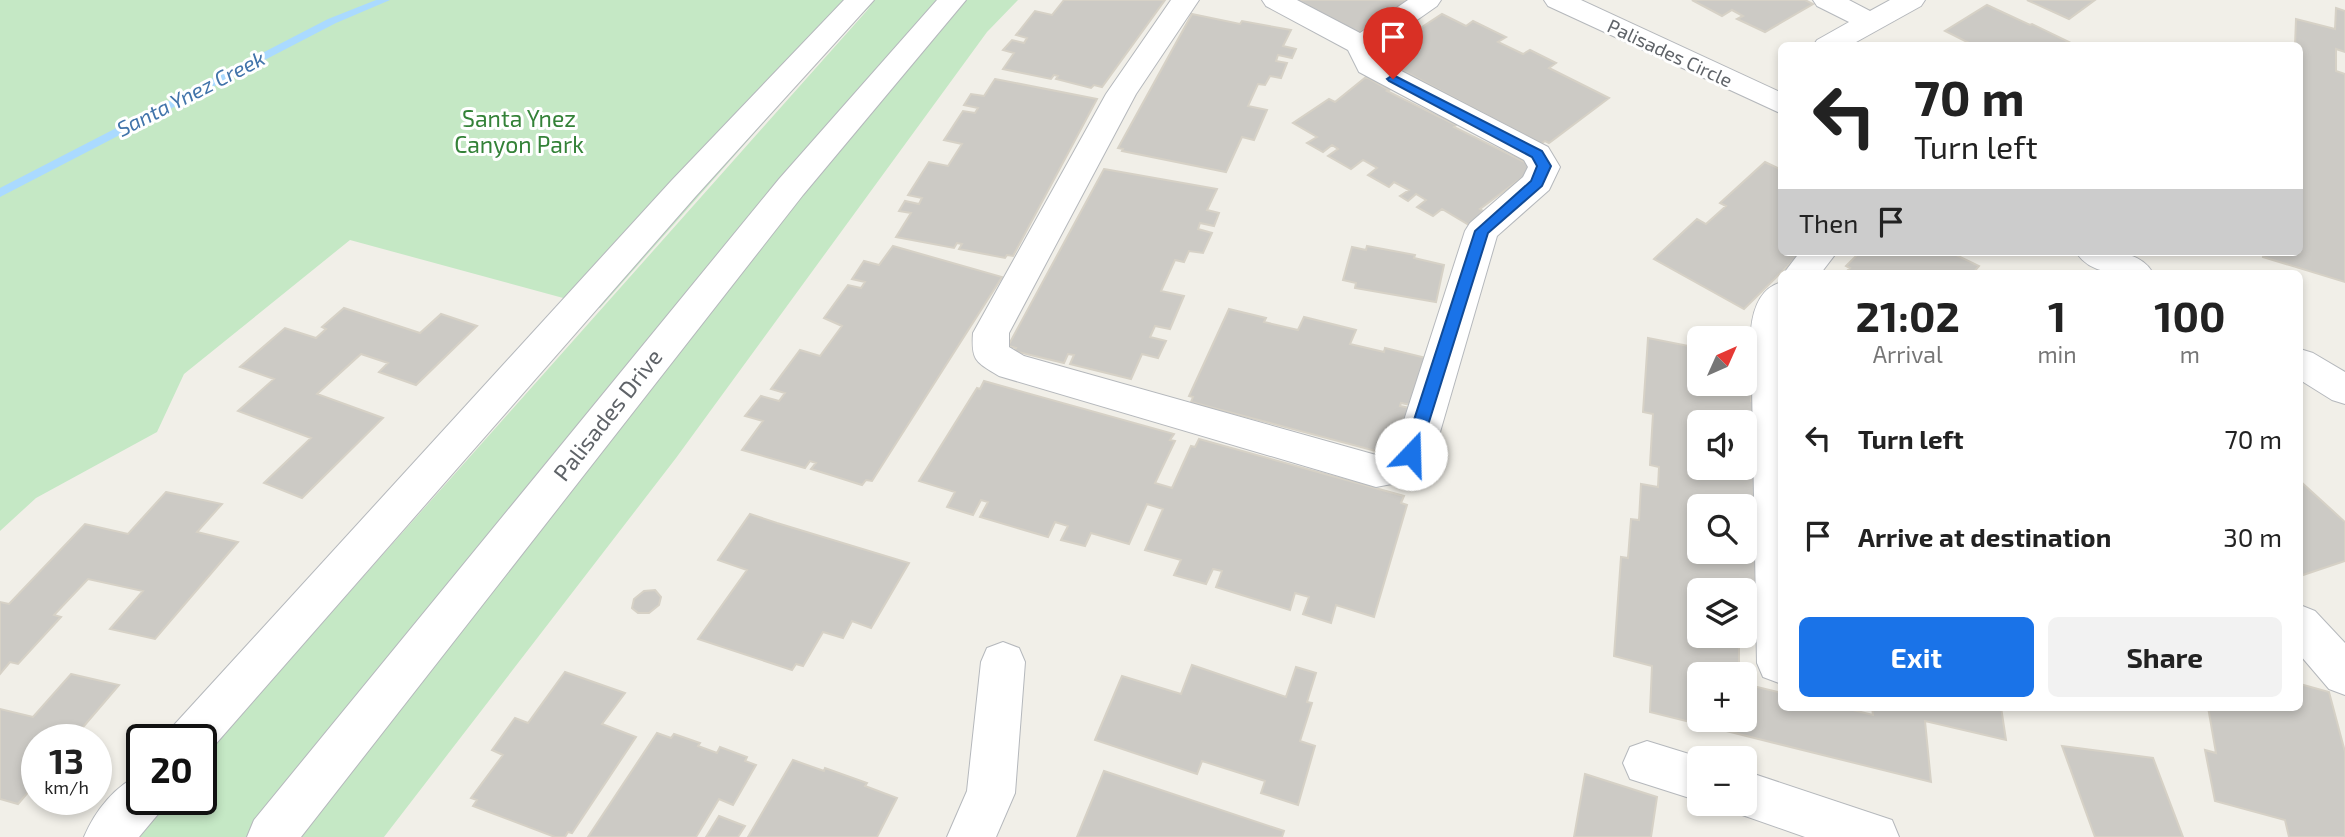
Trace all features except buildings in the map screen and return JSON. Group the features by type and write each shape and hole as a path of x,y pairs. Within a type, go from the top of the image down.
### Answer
{"street":[{"path":"204,724 675,198 860,0"},
{"name":"Palisades Drive","path":"271,837 791,187 897,61 953,0"},
{"path":"1185,0 1121,94 991,333 990,353 1013,366 1376,471 1404,468 1418,439 1482,231 1537,183 1544,166 1537,154 1369,66 1362,45 1276,0"},
{"path":"1362,45 1427,0"},
{"name":"Palisades Circle","path":"1558,0 1776,95"},
{"path":"1827,0 1871,22"},
{"path":"1834,42 1911,0"},
{"path":"1804,270 1816,256"},
{"path":"2101,256 2130,270"},
{"path":"1778,298 1768,321 1772,369 1778,621"},
{"path":"2303,365 2345,390"},
{"path":"2303,627 2345,675"},
{"path":"971,837 991,793 1003,662"},
{"path":"1647,763 1687,775"},
{"path":"1757,798 1875,837"},
{"path":"108,837 127,815"}],"green space":[{"name":"Santa Ynez Canyon Park","path":"0,0 1018,0 987,32 676,458 384,837 132,837 152,815 217,815 217,741 871,6 848,27 600,308 350,240 184,374 157,432 36,498 0,531"}],"waterway":[{"name":"Santa Ynez Creek","path":"0,193 332,21 385,0"}],"route":[{"path":"1393,79 1537,154 1544,166 1537,183 1482,231 1418,439 1411,454"}]}
